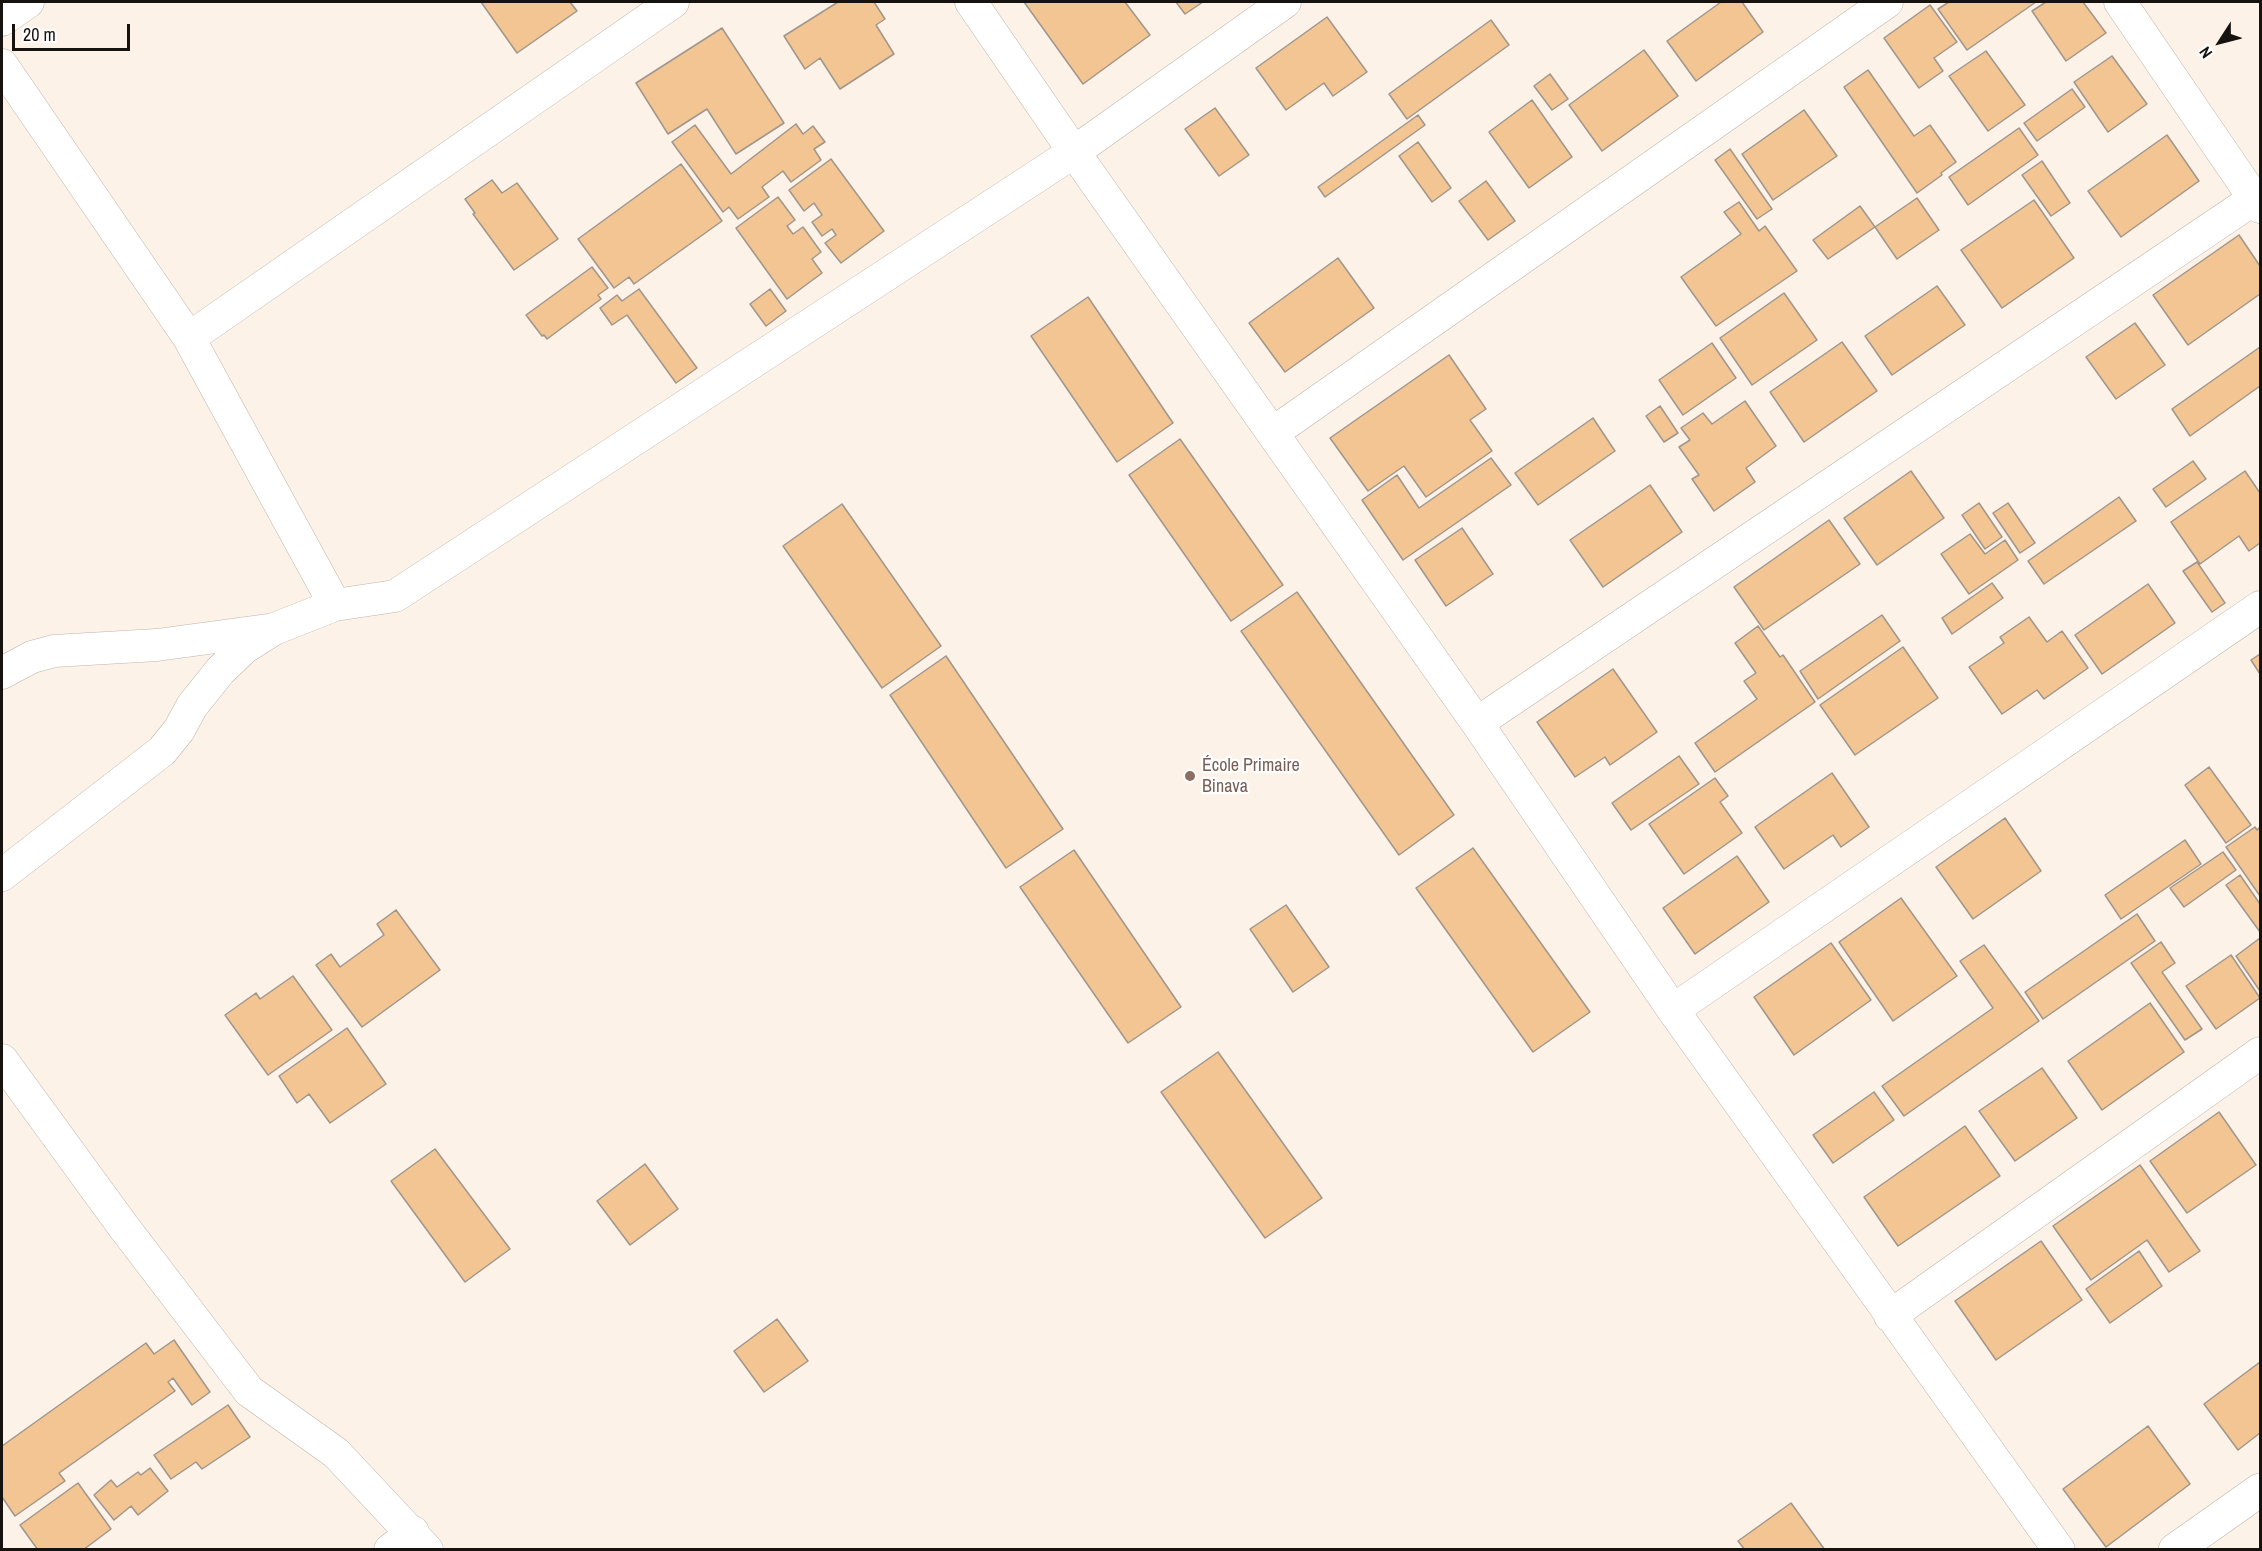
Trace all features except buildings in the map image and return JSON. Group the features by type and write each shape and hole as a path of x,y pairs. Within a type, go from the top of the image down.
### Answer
{"street":[{"path":"2,20 28,2"},
{"path":"189,338 674,2"},
{"path":"971,2 1074,152 1274,432 1477,723 1673,1010 2059,1550"},
{"path":"2,875 162,751 180,730 192,706 220,671 244,648 274,629 335,605 395,596 1074,152 1285,2"},
{"path":"1274,432 1887,2"},
{"path":"1477,723 2259,200 2120,2"},
{"path":"2,65 189,338 335,605"},
{"path":"1673,1010 2260,607"},
{"path":"2,673 32,657 54,651 157,645 274,629"},
{"path":"1890,1316 2260,1053"},
{"path":"2,1060 123,1226 249,1391 336,1453 410,1544"},
{"path":"2175,1550 2260,1490"}],"place":[{"name":"École Primaire Binava","path":"1190,776"}]}
